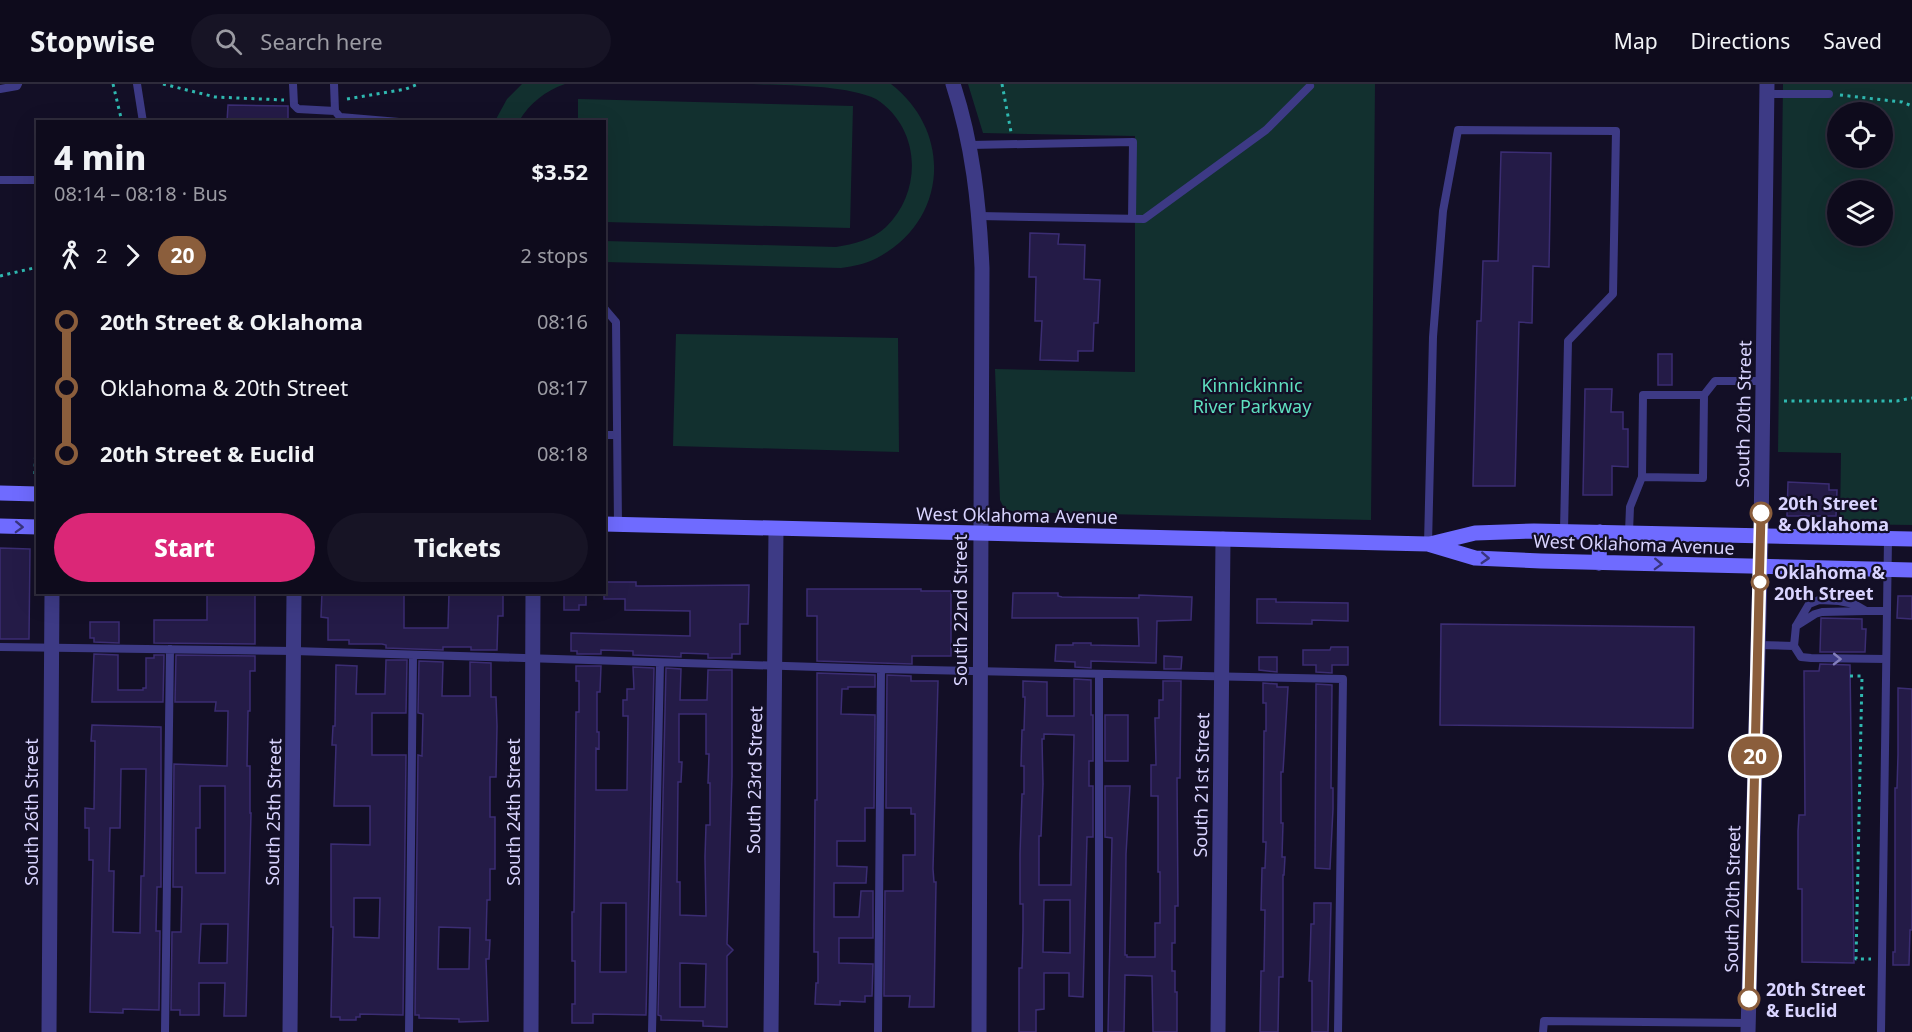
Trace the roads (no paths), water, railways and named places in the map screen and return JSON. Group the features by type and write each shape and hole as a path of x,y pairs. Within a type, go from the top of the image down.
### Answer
{"main road":[{"path":"0,493 36,494"},
{"name":"West Oklahoma Avenue","path":"611,525 1428,544 1475,533 1564,531 1912,539"},
{"path":"0,526 36,527"},
{"path":"1599,563 1600,532"},
{"name":"West Oklahoma Avenue","path":"1428,544 1475,558 1912,570"}],"street":[{"name":"South 22nd Street","path":"953,84 970,145 979,216 982,268 979,1032"},
{"name":"South 20th Street","path":"1748,1027 1761,536 1766,89"},
{"name":"South 23rd Street","path":"771,1032 776,529"},
{"name":"South 21st Street","path":"1218,1032 1223,539"},
{"name":"South 26th Street","path":"49,1032 52,594"},
{"name":"South 25th Street","path":"290,1032 294,594"},
{"name":"South 24th Street","path":"531,1032 533,594"}],"lane":[{"path":"0,89 18,84"},
{"path":"137,84 143,120"},
{"path":"293,84 294,105 297,110 335,111"},
{"path":"334,84 335,111 340,117 375,120"},
{"path":"979,216 1144,219 1266,130 1310,86"},
{"path":"1766,89 1829,94"},
{"path":"1428,544 1433,337 1443,211 1458,130 1616,131 1613,294 1568,341 1564,531"},
{"path":"970,145 1133,142 1132,219"},
{"path":"0,180 36,180"},
{"path":"606,310 616,322 617,435 611,525"},
{"path":"1642,477 1703,478 1704,395 1716,381 1763,381"},
{"path":"1629,532 1630,507 1642,477 1644,395 1704,395"},
{"path":"606,435 617,435"},
{"path":"1881,1032 1888,538"},
{"path":"1866,611 1854,604 1839,601 1819,600 1809,604 1796,626 1794,646 1801,657 1886,659"},
{"path":"1796,626 1822,612 1887,612"},
{"path":"1758,645 1794,646"},
{"path":"0,647 294,651 881,669 1344,679 1338,1032"},
{"path":"165,1032 170,649"},
{"path":"409,1032 412,655"},
{"path":"652,1032 660,663"},
{"path":"878,1032 881,669"},
{"path":"1099,674 1099,1032"},
{"path":"1543,1032 1544,1021 1748,1027"}],"place":[{"name":"20th Street & Oklahoma","path":"1761,513"},
{"name":"Oklahoma & 20th Street","path":"1760,582"},
{"name":"20th Street & Euclid","path":"1749,999"}],"park label":[{"name":"Kinnickinnic River Parkway","path":"1252,395"}]}
